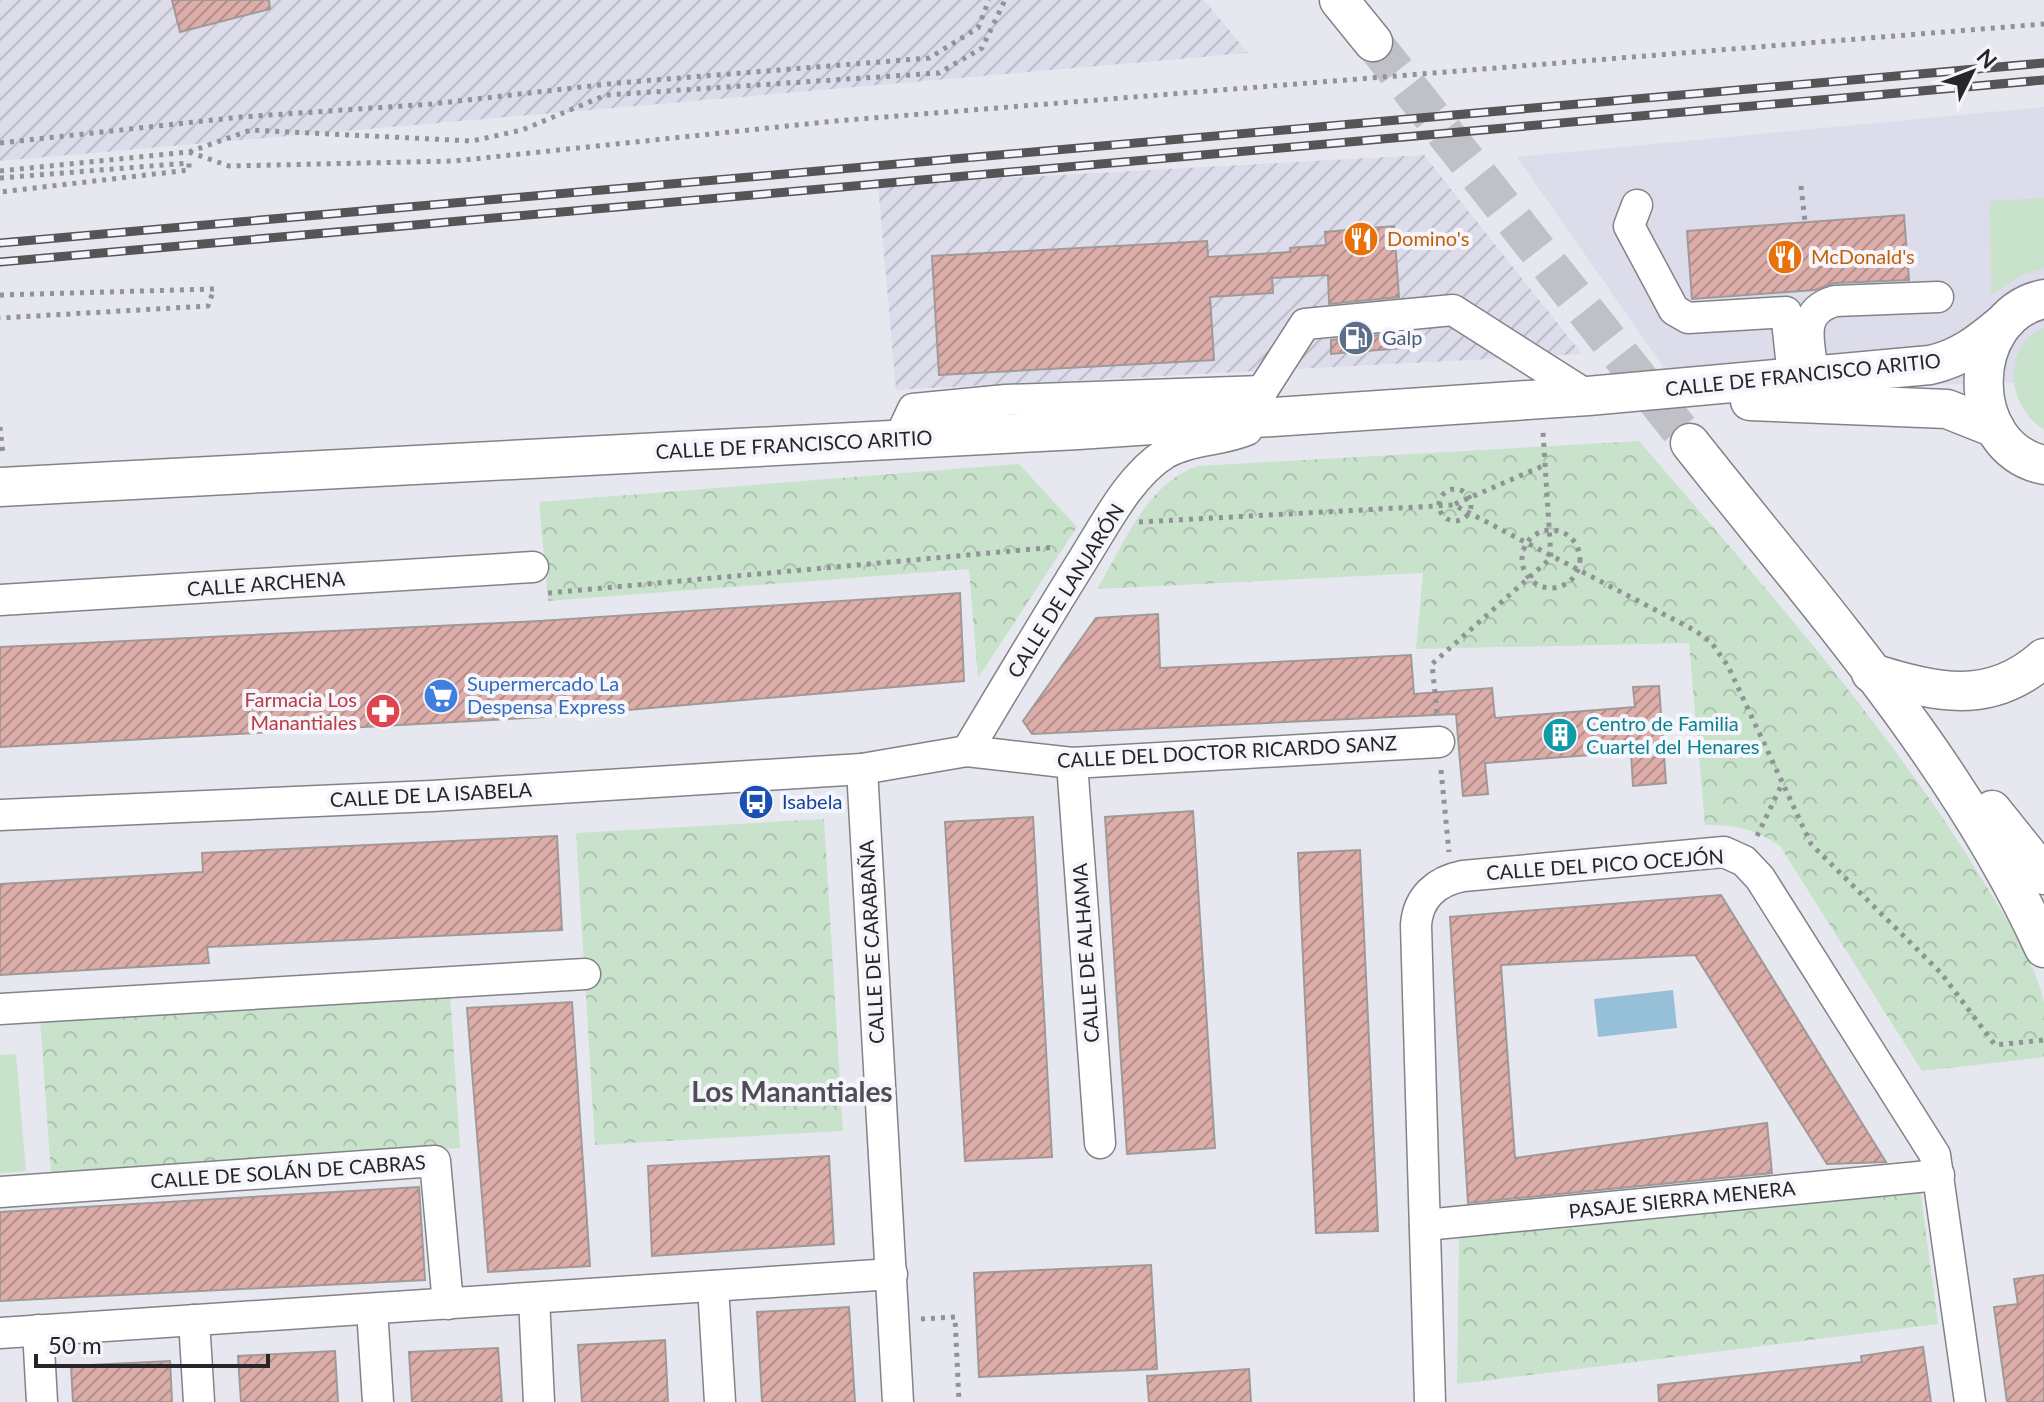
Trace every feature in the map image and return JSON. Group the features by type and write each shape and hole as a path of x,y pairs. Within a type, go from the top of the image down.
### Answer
{"main road":[{"path":"1339,0 1373,42"},
{"name":"CALLE DE FRANCISCO ARITIO","path":"0,487 899,439 1204,407 1588,396 1950,361 1974,348 2034,301 2044,299"},
{"path":"2006,321 1989,344 1982,372 1984,401 1995,428 2012,447 2041,466"},
{"name":"CALLE DE FRANCISCO ARITIO","path":"1588,396 1910,406 1947,409 1995,428"},
{"path":"1690,443 1871,673 1993,849 2044,948"},
{"path":"1871,673 1916,686 1964,693 2011,681 2044,658"},
{"path":"1871,673 1922,721 2044,875"}],"street":[{"path":"1637,205 1629,226 1674,310 1688,318 1786,312 1803,375"},
{"path":"1803,375 1809,321 1812,312 1822,304 1938,297"},
{"path":"1265,407 1305,324 1453,310 1588,396"},
{"name":"CALLE DE LANJARÓN","path":"967,751 1100,533 1137,479 1163,455 1186,444 1230,437 1265,407"},
{"name":"CALLE ARCHENA","path":"0,600 533,567"},
{"name":"CALLE DEL DOCTOR RICARDO SANZ","path":"967,751 1072,763 1439,742"},
{"path":"862,769 967,751"},
{"name":"CALLE DE ALHAMA","path":"1072,763 1100,1143"},
{"name":"CALLE DE LA ISABELA","path":"0,815 432,796 862,769"},
{"name":"CALLE DE CARABAÑA","path":"862,769 898,1402"},
{"name":"CALLE DEL PICO OCEJÓN","path":"1451,878 1724,852 1744,861 1760,878 1935,1155 1970,1402"},
{"path":"1430,1402 1417,917 1423,900 1440,883 1451,878"},
{"path":"0,1009 585,974"},
{"name":"CALLE DE SOLÁN DE CABRAS","path":"0,1192 435,1161 448,1304"},
{"name":"PASAJE SIERRA MENERA","path":"1425,1225 1939,1175"},
{"path":"0,1333 892,1274"},
{"path":"713,1286 720,1402"},
{"path":"534,1298 539,1402"},
{"path":"372,1309 378,1402"},
{"path":"194,1320 199,1402"},
{"path":"38,1330 42,1402"}],"path":[{"path":"0,143 241,117 432,104 617,83 929,58 978,28 989,0"},
{"path":"0,171 189,152 251,130 472,141 533,126 606,95 939,73 982,48 1005,0"},
{"path":"189,152 229,166 454,161 835,121 2044,24"},
{"path":"0,178 189,163 189,170 0,192"},
{"path":"1801,186 1805,222"},
{"path":"0,295 214,289 208,306 0,318"},
{"path":"1451,878 1432,664 1551,558 1541,399"},
{"path":"533,567 534,594 1100,533 1454,505 1545,465"},
{"path":"1453,489 1463,491 1470,498 1469,514 1461,520 1450,520 1442,514 1439,506 1443,493 1453,489"},
{"path":"1454,505 1711,642 1728,666 1811,844 1941,973 1995,1045 2044,1040"},
{"path":"1550,530 1567,535 1574,541 1580,559 1578,571 1569,583 1551,589 1529,578 1521,557 1526,544 1538,533 1550,530"},
{"path":"1744,861 1782,783"},
{"path":"892,1320 955,1317 959,1402"}],"shaded area":[{"path":"0,0 1204,0 1248,53 0,161"},
{"path":"2044,107 2044,382 1680,391 1517,157"},
{"path":"1424,155 1582,354 896,390 878,185"}],"green space":[{"path":"2044,198 2044,268 2020,276 1991,295 1990,201"},
{"path":"2044,327 2044,430 2022,407 2014,378 2020,349"},
{"path":"1639,441 1821,655 1907,767 1947,825 2010,926 2035,974 2044,1003 2044,1057 1922,1071 1780,846 1744,829 1705,825 1689,643 1416,649 1423,573 1097,589 1150,501 1180,474 1198,466"},
{"path":"1019,464 1077,527 978,678 969,569 548,601 539,502"},
{"path":"824,819 843,1131 595,1145 576,833"},
{"path":"450,993 460,1148 51,1174 40,1019"},
{"path":"16,1054 26,1171 0,1173 0,1055"},
{"path":"1920,1188 1938,1324 1457,1384 1459,1236"}],"water":[{"path":"1673,990 1677,1028 1598,1037 1594,999"}],"building":[{"path":"172,0 269,0 270,9 180,32"},
{"path":"1904,215 1909,280 1834,283 1815,290 1692,299 1687,231"},
{"path":"1394,226 1399,297 1329,304 1328,275 1272,278 1273,293 1210,297 1214,360 939,375 932,256 1207,241 1208,257 1291,252 1290,248 1326,245 1325,232"},
{"path":"1400,333 1401,348 1331,354 1331,340"},
{"path":"960,593 964,681 546,717 0,747 0,647 540,621"},
{"path":"1158,614 1160,668 1411,655 1414,694 1492,688 1495,718 1635,707 1633,687 1659,686 1666,783 1633,786 1631,752 1485,763 1488,794 1463,796 1456,714 1032,734 1023,721 1096,618"},
{"path":"1193,811 1215,1148 1127,1154 1105,817"},
{"path":"1033,817 1052,1157 965,1161 945,822"},
{"path":"557,836 562,930 207,947 209,963 0,975 0,884 203,872 202,853"},
{"path":"1360,850 1378,1231 1316,1233 1298,853"},
{"path":"1721,895 1886,1162 1827,1164 1695,955 1501,965 1515,1158 1767,1123 1772,1173 1468,1203 1450,917"},
{"path":"572,1002 590,1266 488,1272 467,1008"},
{"path":"829,1156 834,1244 652,1256 648,1166"},
{"path":"419,1187 425,1280 0,1301 0,1212"},
{"path":"1151,1265 1157,1369 979,1377 974,1273"},
{"path":"2044,1275 2044,1402 2007,1402 1994,1307 2018,1304 2014,1279"},
{"path":"849,1307 855,1402 762,1402 757,1312"},
{"path":"665,1340 668,1402 582,1402 578,1345"},
{"path":"1923,1347 1931,1402 1659,1402 1658,1385 1862,1362 1861,1356"},
{"path":"498,1348 502,1402 412,1402 409,1352"},
{"path":"335,1351 338,1402 241,1402 238,1356"},
{"path":"170,1361 172,1402 73,1402 71,1366"},
{"path":"1249,1369 1251,1402 1149,1402 1147,1376"}],"tunnel":[{"path":"1373,42 1690,443"}],"railway":[{"path":"0,243 2044,63"},
{"path":"0,262 2044,80"}],"place":[{"name":"Domino's","path":"1361,239"},
{"name":"McDonald's","path":"1785,257"},
{"name":"Galp","path":"1356,338"},
{"name":"Supermercado La Despensa Express","path":"441,696"},
{"name":"Farmacia Los Manantiales","path":"383,711"},
{"name":"Centro de Familia Cuartel del Henares","path":"1560,735"},
{"name":"Isabela","path":"756,802"}],"district":[{"name":"Los Manantiales","path":"792,1092"}]}
